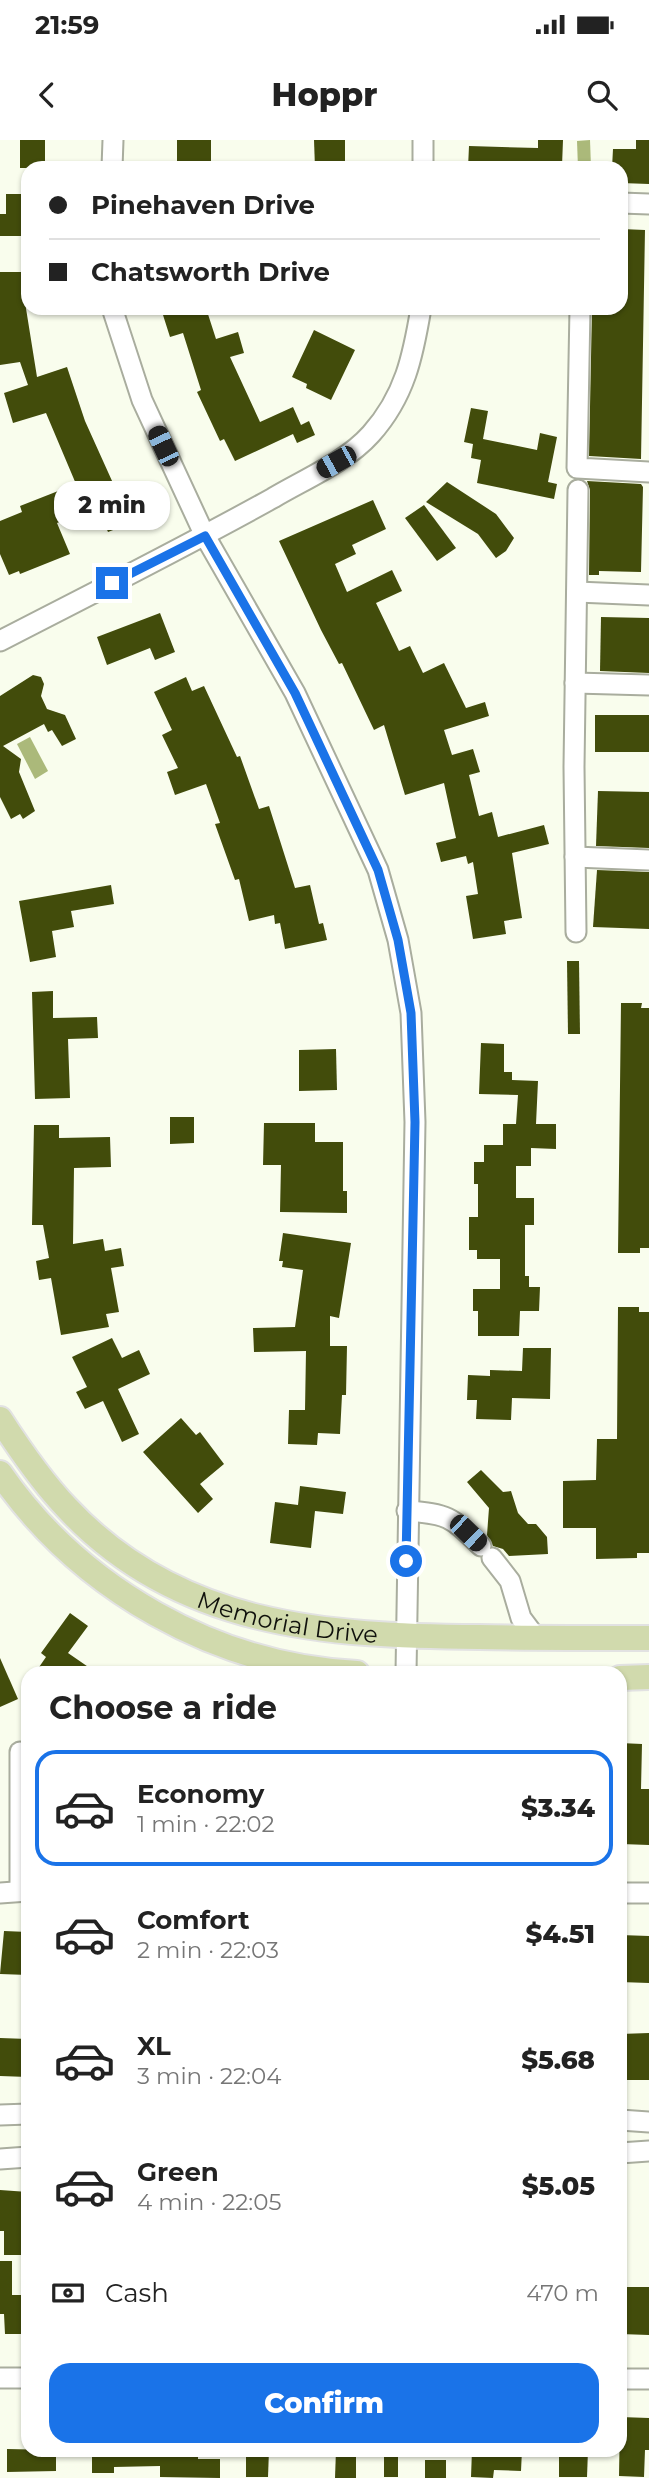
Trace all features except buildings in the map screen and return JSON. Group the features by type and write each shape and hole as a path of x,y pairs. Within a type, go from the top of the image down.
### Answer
{"main road":[{"name":"Memorial Drive","path":"0,1419 22,1452 76,1516 103,1541 145,1570 195,1598 280,1624 405,1637 649,1638"},
{"name":"Memorial Drive","path":"0,1473 14,1494 63,1546 105,1581 153,1613 196,1636 248,1654 299,1666"},
{"path":"627,1678 649,1677"}],"street":[{"path":"112,161 113,140"},
{"path":"423,140 423,161"},
{"path":"628,204 649,205"},
{"path":"115,315 142,401 205,536 295,693 378,870 398,940 411,1013 415,1122 406,1666"},
{"path":"0,641 205,536 336,462 370,436 387,412 412,365 420,315"},
{"path":"580,315 577,468 649,472"},
{"path":"576,932 575,683 578,491"},
{"path":"577,592 649,595"},
{"path":"575,683 649,685"},
{"path":"575,857 649,860"},
{"path":"407,1511 441,1513 456,1521 510,1581 521,1618 536,1638"},
{"path":"16,1892 20,1752"},
{"path":"627,1893 649,1893"},
{"path":"0,2115 21,2114"},
{"path":"627,2120 649,2122"},
{"path":"627,2153 649,2151"},
{"path":"0,2159 21,2158"},
{"path":"0,2378 21,2378"},
{"path":"627,2379 649,2379"}],"shaded area":[{"path":"590,140 591,161 578,161 577,141"},
{"path":"30,737 48,771 35,779 17,744"}],"route":[{"path":"112,583 205,536 295,693 378,870 398,940 411,1013 415,1122 406,1561"}]}
